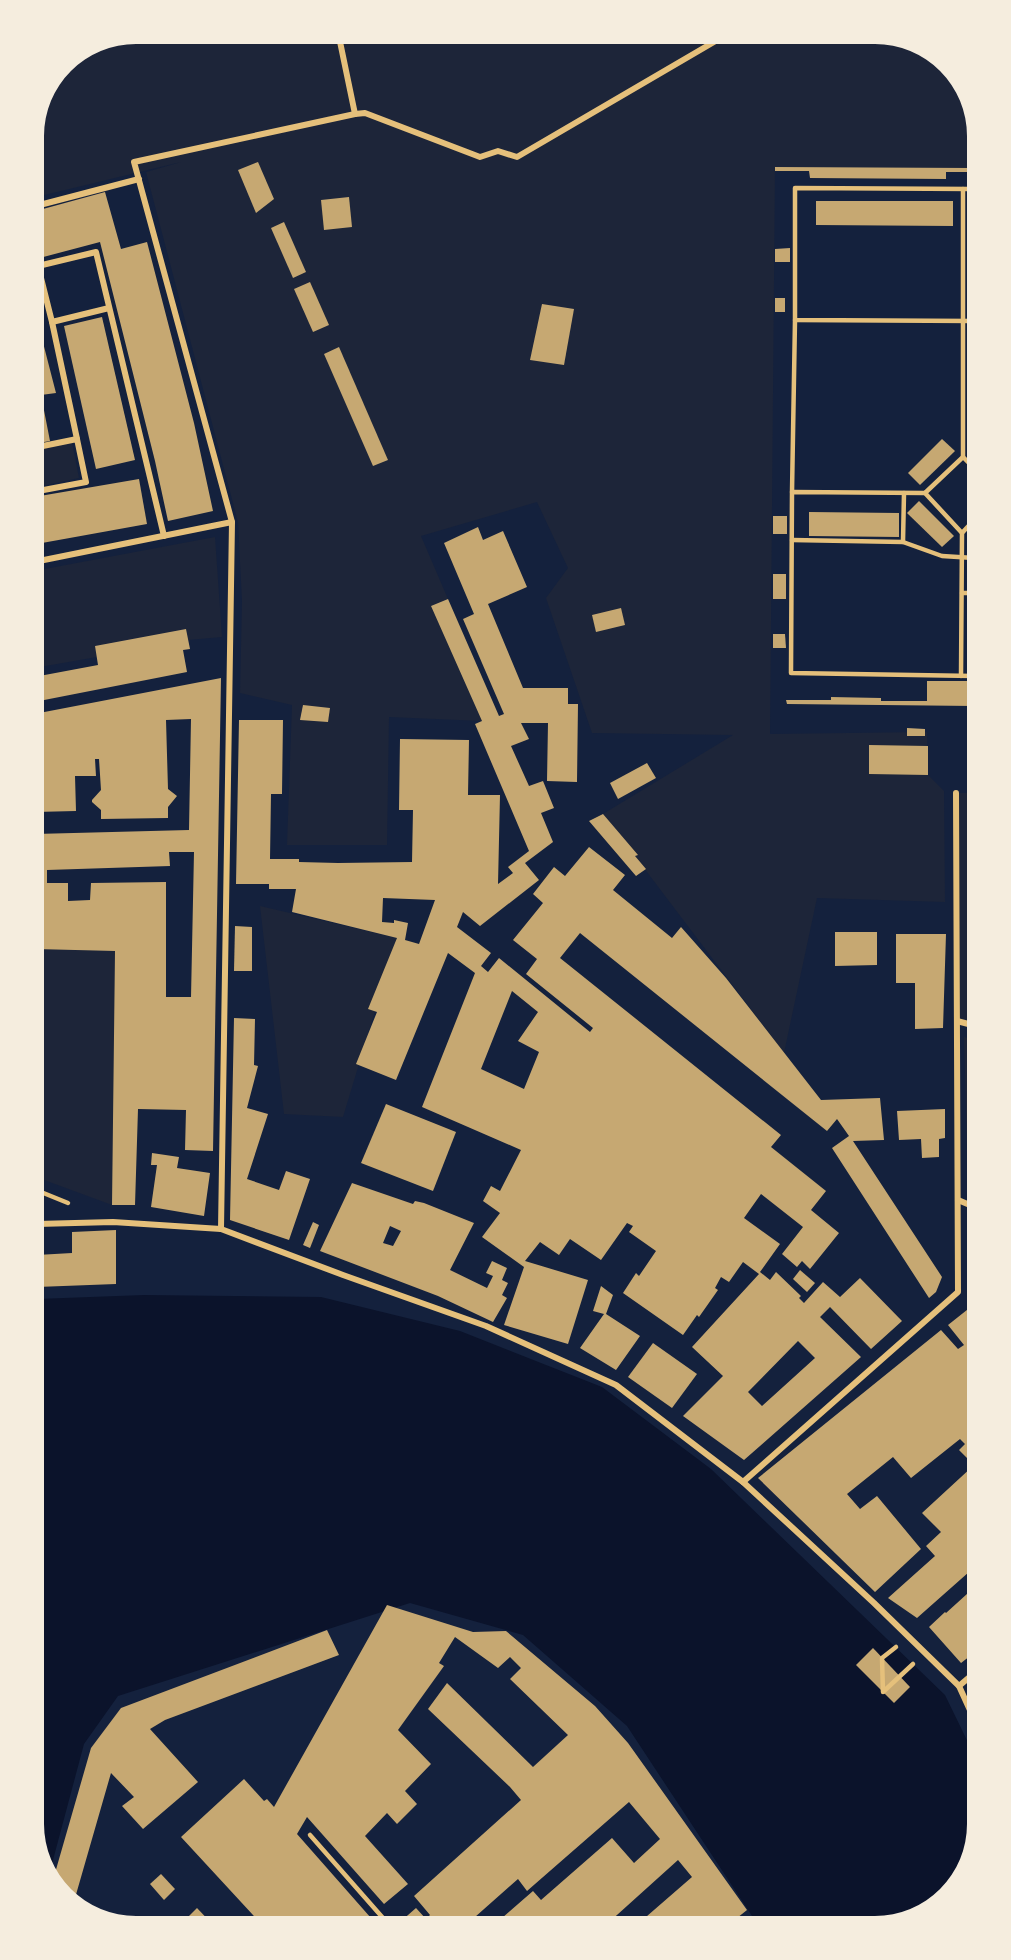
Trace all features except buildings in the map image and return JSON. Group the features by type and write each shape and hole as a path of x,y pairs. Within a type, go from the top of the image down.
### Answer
{"street":[{"path":"340,44 355,114"},
{"path":"221,1228 232,522 134,162 365,113 480,157 498,150 517,157 710,44"},
{"path":"44,204 139,179"},
{"path":"44,265 96,252 164,536"},
{"path":"44,296 86,481 44,490"},
{"path":"52,322 109,308"},
{"path":"44,446 78,439"},
{"path":"44,559 232,522"},
{"path":"743,1482 958,1292 956,793"},
{"path":"957,1021 967,1024"},
{"path":"958,1200 967,1204"},
{"path":"44,1224 113,1222 221,1228 486,1326 616,1385 743,1482 960,1686 967,1702"},
{"path":"960,1686 967,1680"}],"path":[{"path":"967,189 795,188 791,673 967,676"},
{"path":"963,189 963,457 967,461"},
{"path":"794,320 967,321"},
{"path":"792,492 925,493 963,457"},
{"path":"903,542 904,493"},
{"path":"925,493 962,533 961,676"},
{"path":"962,533 967,528"},
{"path":"792,540 903,542 942,556 967,558"},
{"path":"962,593 967,593"},
{"path":"892,1651 882,1658 883,1692 909,1668"},
{"path":"310,1835 381,1916"}],"shaded area":[{"path":"136,44 881,44 905,49 926,59 955,90 965,118 967,168 775,168 770,734 927,732 928,775 944,791 945,902 817,898 784,1053 603,814 733,735 592,733 546,598 568,568 537,502 421,536 448,599 431,606 482,721 389,717 387,845 287,845 292,705 240,693 242,601 238,522 146,172 181,162 44,195 44,130 53,95 71,71 85,59 118,46"},
{"path":"72,442 79,478 44,486 44,448"},
{"path":"215,537 222,637 188,640 186,629 95,646 97,657 44,666 44,569"},
{"path":"956,793 967,793 967,1024 957,1021"},
{"path":"260,906 397,938 343,1117 284,1114"},
{"path":"44,949 115,951 112,1205 44,1180"},
{"path":"964,1037 967,1038 967,1150"},
{"path":"144,1295 321,1297 460,1331 602,1387 711,1469 945,1695 967,1740 966,1836 964,1848 952,1875 921,1904 893,1914 752,1916 627,1726 523,1635 410,1603 118,1696 84,1744 52,1862 44,1824 44,1299"}]}
